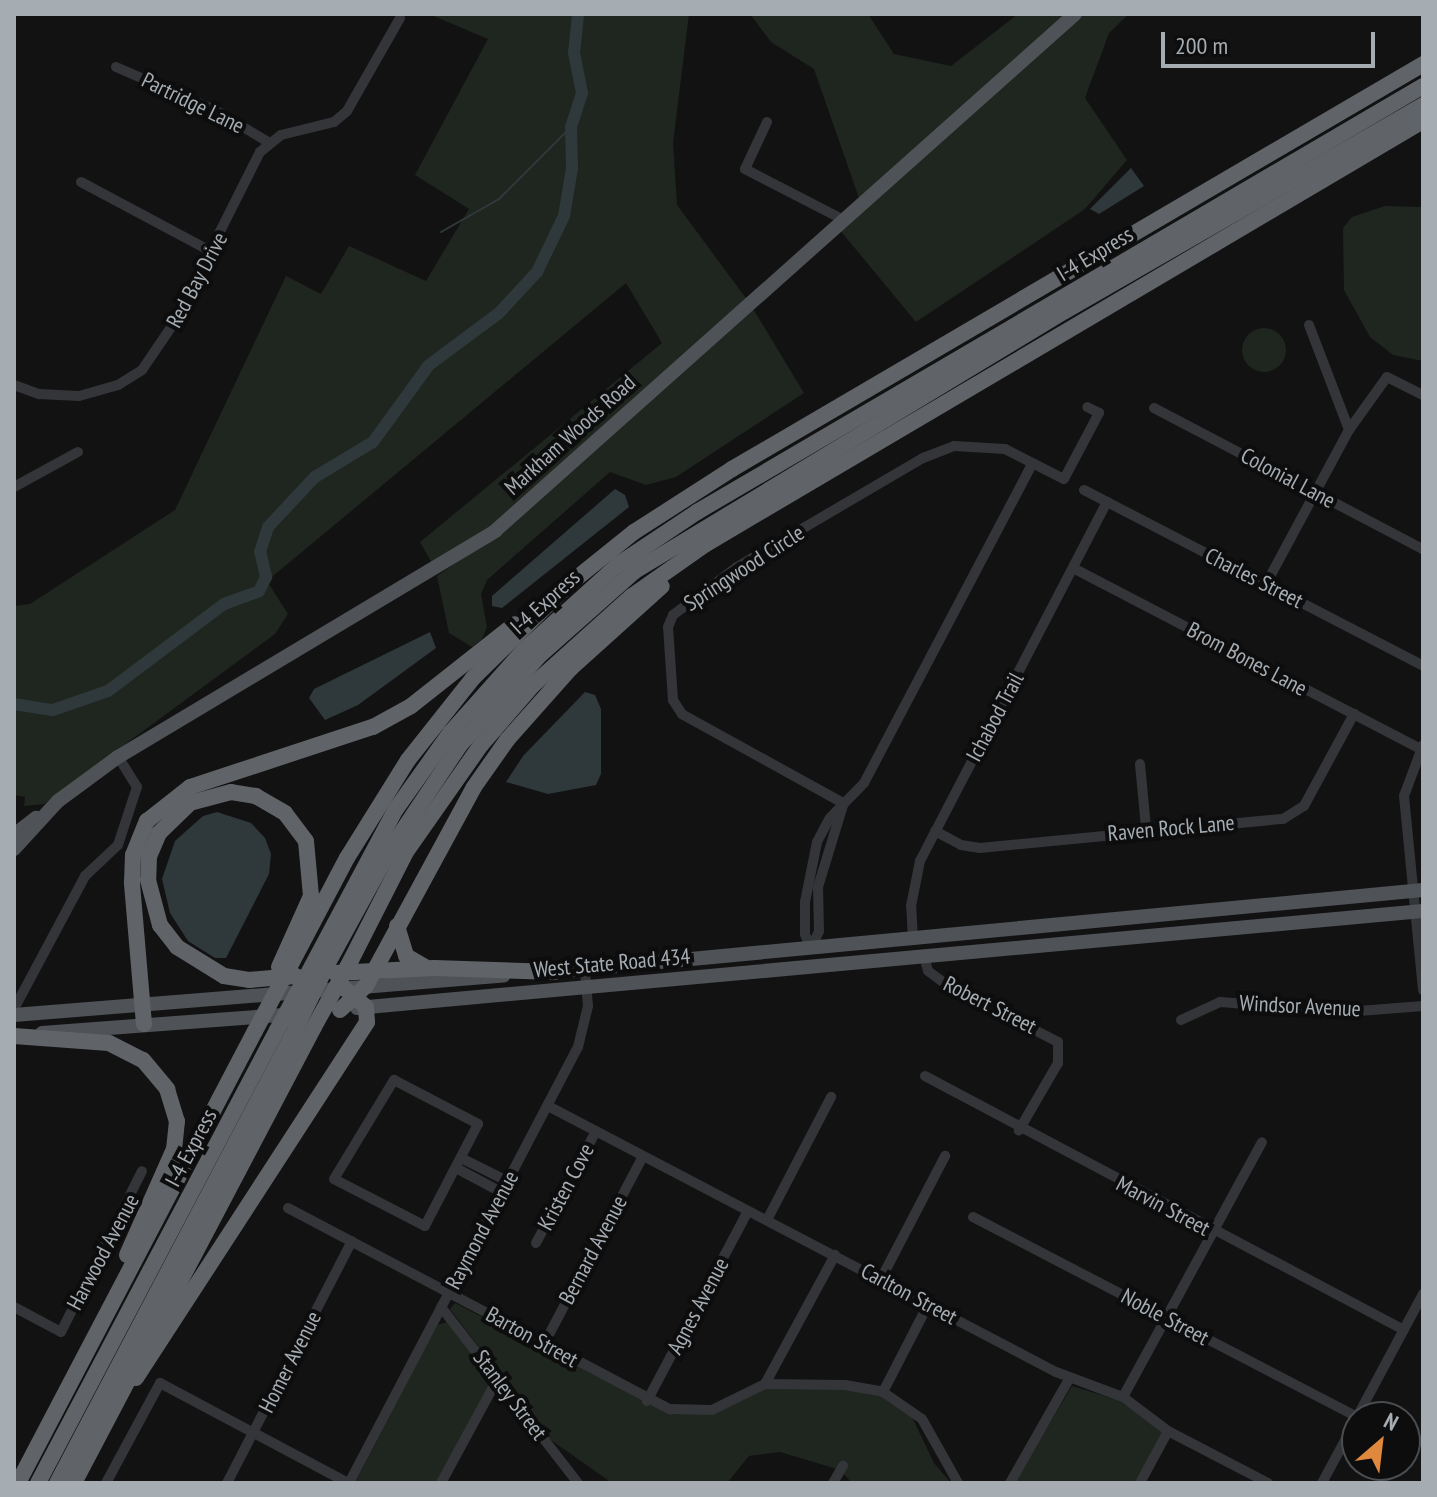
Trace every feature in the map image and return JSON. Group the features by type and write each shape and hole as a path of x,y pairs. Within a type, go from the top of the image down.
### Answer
{"highway":[{"path":"144,1024 133,855 147,821 162,806 190,787 373,727 411,706 634,532 732,469 1423,62"},
{"name":"I-4 Express","path":"57,1483 296,1028 320,965 396,809 450,733 523,651 619,564 697,512 1423,86"},
{"name":"I-4 Express","path":"38,1483 277,1030 391,848 460,745 540,655 635,571 945,382 1423,105"},
{"path":"74,1483 314,1027 434,809 509,711 587,634 706,544 1423,121"},
{"path":"340,1010 358,995 374,970 474,787 534,706 706,544"},
{"path":"18,1483 255,1031 285,967 361,834 408,760 473,678 540,608"},
{"path":"285,967 311,896 306,841 285,813 256,796 231,792 190,803 159,833 149,857 151,902 177,947 224,976 249,980 426,968 555,972"},
{"path":"397,926 406,956 426,968"},
{"path":"125,1386 144,1372 367,1022 358,995"},
{"path":"14,1035 116,1045 149,1065 172,1099 174,1149 121,1268 113,1305"}],"main road":[{"name":"Markham Woods Road","path":"14,835 118,757 495,531 1075,14"},
{"name":"Markham Woods Road","path":"14,849 40,817"},
{"path":"14,1012 358,995 585,969 1418,890"},
{"path":"727,975 1420,911"},
{"path":"1113,939 1130,930 1178,925 1183,912"},
{"path":"811,967 825,956 889,942"},
{"path":"727,975 747,966 803,959 811,949"},
{"name":"West State Road 434","path":"358,995 505,995 727,975"},
{"path":"14,1035 340,1010"}],"street":[{"path":"268,142 334,122 347,111 400,18"},
{"name":"Partridge Lane","path":"116,67 215,110 268,142"},
{"path":"767,122 745,169 844,220"},
{"name":"Red Bay Drive","path":"14,385 39,394 79,396 133,377 161,347 268,142"},
{"path":"81,182 212,252"},
{"path":"1309,325 1349,430"},
{"path":"1266,584 1349,430 1387,377 1423,395"},
{"name":"Springwood Circle","path":"843,803 682,714 673,700 668,627 673,615 737,567 923,458 954,446 983,445 1064,479 1099,413 1087,407"},
{"name":"Colonial Lane","path":"1154,408 1423,549"},
{"path":"14,487 78,452"},
{"path":"811,949 805,934 806,876 817,842 843,803 870,772 1032,464"},
{"name":"Charles Street","path":"1084,490 1423,666"},
{"name":"Ichabod Trail","path":"913,940 913,884 935,831 1107,502"},
{"name":"Brom Bones Lane","path":"1073,568 1422,747"},
{"name":"Raven Rock Lane","path":"935,831 980,848 1297,813 1354,714"},
{"path":"1422,747 1404,796 1418,890 1423,990"},
{"path":"14,1012 85,876 118,845 137,787 118,757"},
{"path":"1140,764 1146,828"},
{"name":"Robert Street","path":"924,955 928,971 1051,1036 1061,1051 1019,1130"},
{"name":"Raymond Avenue","path":"348,1483 548,1106 584,1030 585,969"},
{"name":"Windsor Avenue","path":"1181,1020 1220,1002 1346,1012 1423,1006"},
{"name":"Marvin Street","path":"925,1076 1019,1130 1404,1330"},
{"path":"394,1080 478,1124 458,1163 425,1226 334,1179 394,1080"},
{"path":"767,1220 831,1097"},
{"name":"Carlton Street","path":"548,1106 1069,1379 1123,1397 1168,1431 1268,1483"},
{"name":"Kristen Cove","path":"536,1243 596,1131"},
{"path":"1123,1397 1262,1142"},
{"name":"Bernard Avenue","path":"544,1344 643,1156"},
{"path":"881,1279 945,1156"},
{"path":"458,1163 504,1186"},
{"name":"Harwood Avenue","path":"14,1307 61,1332 142,1171"},
{"name":"Barton Street","path":"288,1208 647,1401 691,1413 712,1410 765,1384"},
{"name":"Agnes Avenue","path":"647,1401 748,1211"},
{"name":"Noble Street","path":"973,1217 1341,1409"},
{"name":"Homer Avenue","path":"227,1483 352,1241"},
{"path":"835,1255 765,1384 845,1385 883,1392 922,1419 958,1483"},
{"path":"1366,1401 1423,1294"},
{"path":"883,1392 928,1305"},
{"name":"Stanley Street","path":"441,1307 578,1483"},
{"path":"444,1482 498,1378"},
{"path":"1010,1483 1069,1379"},
{"path":"106,1483 160,1383 348,1483"},
{"path":"1140,1483 1168,1431"},
{"path":"1322,1483 1341,1447"},
{"path":"833,1483 843,1466"}],"shaded area":[{"path":"429,14 689,14 673,143 677,205 748,301 493,527 434,567 420,542 662,343 626,283 267,581 288,614 275,634 44,804 24,806 25,797 14,795 14,606 30,604 175,510 286,276 321,294 349,246 426,281 469,209 415,175 488,39"},
{"path":"750,14 868,14 894,54 951,66 1018,14 1065,14 860,201 814,69 771,42"},
{"path":"1081,14 1129,14 1109,33 1085,98 1127,160 1085,209 916,322 839,229"},
{"path":"1131,168 1144,186 1099,214 1090,209"},
{"path":"1385,206 1423,207 1423,361 1393,355 1370,337 1344,290 1343,228 1352,217"},
{"path":"752,307 804,393 676,477 646,485 610,472 487,580 481,594 487,627 482,639 472,647 449,633 437,576 498,533"},
{"path":"1264,328 1279,335 1286,350 1279,365 1264,372 1249,365 1242,350 1249,335"},
{"path":"615,489 625,495 629,507 502,608 492,606 492,596"},
{"path":"430,632 436,648 358,705 325,720 309,698 314,689"},
{"path":"585,692 595,695 601,709 601,774 596,785 548,794 506,782 523,756"},
{"path":"217,812 251,823 265,838 271,854 269,874 226,958 215,958 188,941 170,913 162,879 175,841 203,816"},
{"path":"455,1303 668,1413 712,1414 767,1388 844,1389 882,1396 912,1417 934,1463 951,1483 852,1483 843,1473 847,1464 842,1461 837,1469 780,1452 749,1456 727,1483 612,1483 548,1438 450,1309"},
{"path":"448,1322 493,1378 437,1483 355,1483 437,1325"},
{"path":"1072,1386 1118,1400 1162,1432 1136,1483 1014,1483"}],"waterway":[{"path":"14,704 53,710 108,691 224,604 259,591 266,577 260,552 268,527 315,477 373,442 429,365 499,313 537,272 564,216 572,168 571,127 582,93 574,53 578,14"},
{"path":"441,232 499,199 571,127"}]}
